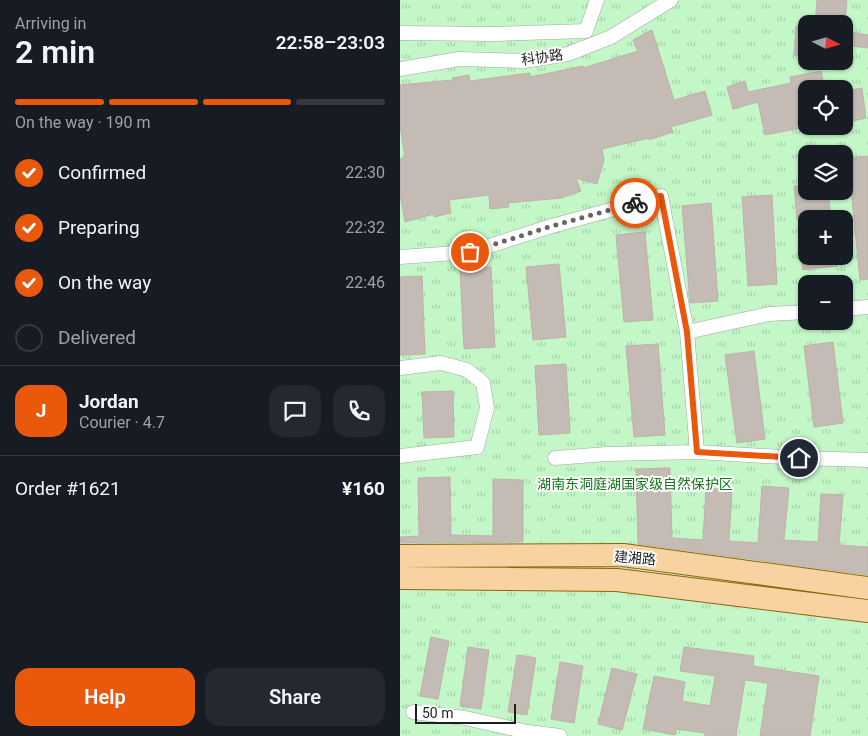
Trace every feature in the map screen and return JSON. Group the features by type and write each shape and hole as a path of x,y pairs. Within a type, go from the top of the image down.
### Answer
{"main road":[{"name":"建湘路","path":"400,556 623,555 868,588"},
{"name":"建湘路","path":"400,578 617,580 868,611"}],"street":[{"path":"400,33 495,34 586,31 597,0"},
{"name":"科协路","path":"400,69 459,59 524,60 568,54 611,37 671,0"},
{"path":"400,257 470,252 552,226 661,196 687,332 697,452"},
{"path":"853,309 868,308"},
{"path":"687,332 769,314 798,312"},
{"path":"400,368 441,363 467,370 483,383 487,408 477,447 400,456"},
{"path":"555,458 608,454 697,452 868,460"},
{"path":"413,712 465,718 528,732 560,736"}],"green space":[{"name":"湖南东洞庭湖国家级自然保护区","path":"400,0 868,0 868,736 400,736"}],"building":[{"path":"817,0 847,0 846,15 816,15"},
{"path":"796,26 798,26 798,55 794,55"},
{"path":"652,30 674,100 705,91 712,115 671,127 673,132 649,140 649,138 602,149 604,160 597,184 576,178 581,191 561,198 508,203 509,207 490,209 489,195 449,200 451,213 434,217 434,214 405,222 400,195 400,159 405,158 400,125 400,85 453,80 452,78 469,75 470,81 530,73 530,77 583,66 583,68 638,51 633,40"},
{"path":"853,32 868,35 868,48 853,46"},
{"path":"821,71 823,80 798,80 798,129 765,135 758,102 733,109 727,87 745,81 748,92 791,83 790,77"},
{"path":"862,88 866,118 853,121 853,90"},
{"path":"868,156 868,279 860,280 852,200 853,158"},
{"path":"794,186 798,186 798,200 829,200 830,210 798,210 797,219"},
{"path":"772,195 777,284 748,286 742,197"},
{"path":"711,203 718,301 690,303 682,206"},
{"path":"645,232 653,320 624,322 616,235"},
{"path":"559,264 566,337 533,340 526,267"},
{"path":"802,265 837,265 837,266 803,270"},
{"path":"491,267 495,347 464,349 460,269"},
{"path":"422,276 425,354 400,355 400,277"},
{"path":"833,342 843,423 814,427 804,346"},
{"path":"658,344 665,435 634,437 626,346"},
{"path":"754,351 765,439 737,443 725,355"},
{"path":"566,364 570,433 539,435 535,366"},
{"path":"453,391 454,437 424,438 422,392"},
{"path":"670,468 672,538 703,540 706,488 732,490 729,541 758,543 762,486 789,488 784,540 818,542 821,494 843,495 839,545 868,547 868,575 638,544 636,469"},
{"path":"450,477 451,535 493,536 493,479 523,480 523,542 400,543 400,537 419,536 418,478"},
{"path":"431,637 449,641 438,699 420,696"},
{"path":"468,647 489,650 481,709 460,706"},
{"path":"684,647 754,656 753,666 819,676 810,736 760,736 768,683 745,680 736,736 705,736 705,733 676,729 675,735 643,729 654,676 685,682 682,701 710,706 715,676 680,671"},
{"path":"517,655 536,658 527,715 508,712"},
{"path":"560,662 583,666 574,723 551,719"},
{"path":"612,668 637,674 622,730 598,724"}],"way so far":[{"path":"470,252 552,226 635,203"}],"route":[{"path":"635,203 661,196 687,332 697,452 799,458"}]}
